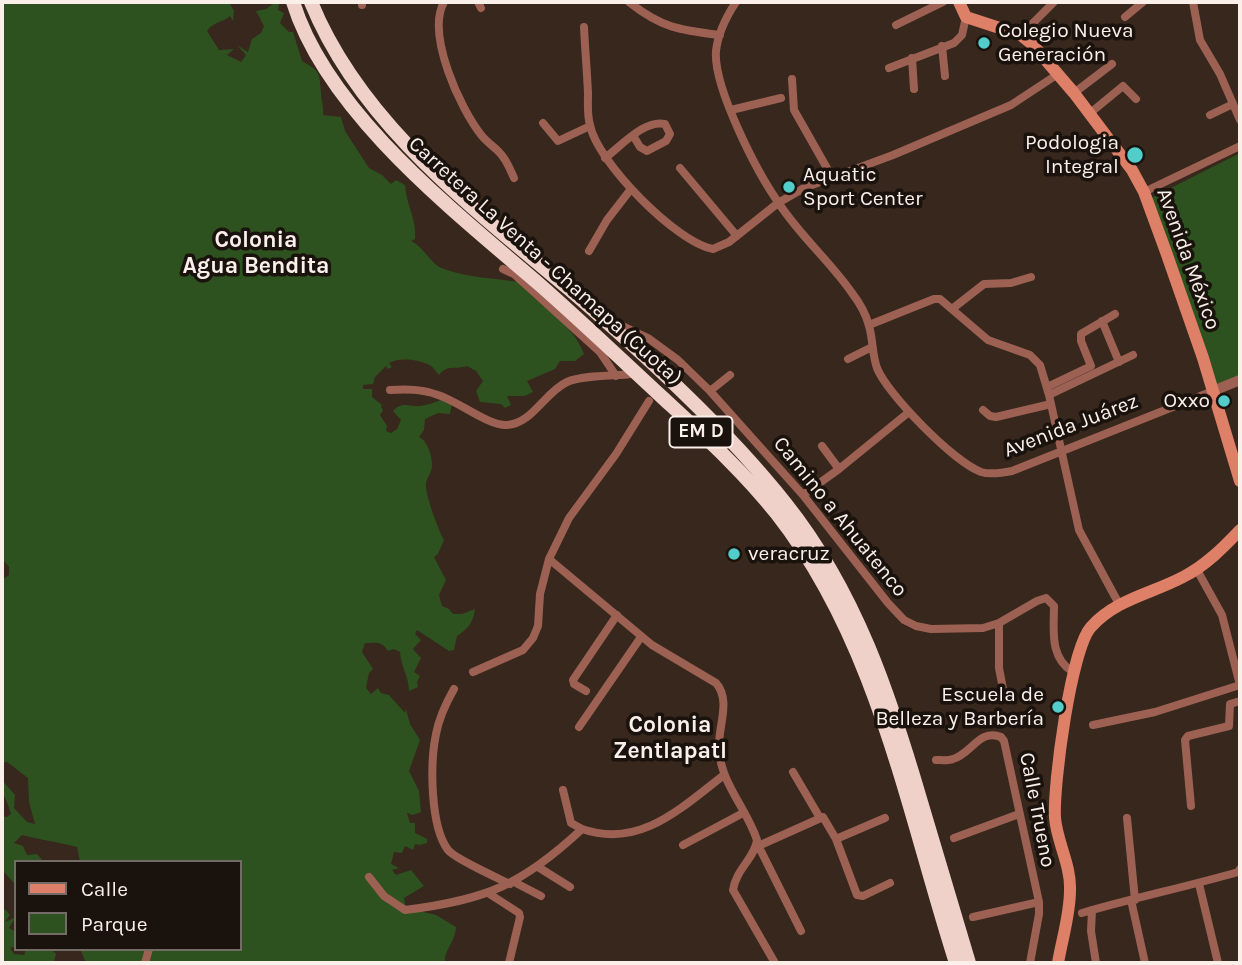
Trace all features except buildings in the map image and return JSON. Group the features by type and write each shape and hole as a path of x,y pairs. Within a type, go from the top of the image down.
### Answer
{"highway":[{"name":"Carretera La Venta - Chamapa (Cuota)","path":"293,2 324,67 351,105 393,152 702,433 753,486 807,555 850,633 875,698 957,963"},
{"name":"Carretera La Venta - Chamapa (Cuota)","path":"311,2 340,61 367,98 404,140 504,234 599,316 739,450 785,503 828,565 855,615 886,688 969,963"}],"main road":[{"path":"959,2 966,17"},
{"name":"Avenida México","path":"966,17 1021,36 1032,44 1074,93 1132,170 1144,192 1213,391 1240,481"},
{"path":"1058,963 1071,888 1055,820 1055,792 1073,671 1084,635 1102,615 1119,604 1197,570 1240,530"}],"street":[{"path":"444,2 439,11 437,27 447,66 475,125 500,153 514,178"},
{"path":"629,2 651,19 669,27 720,35 725,18 736,2"},
{"path":"896,25 943,2"},
{"path":"1021,36 1054,2"},
{"path":"1125,17 1143,2"},
{"path":"1193,2 1200,40 1220,74 1240,120"},
{"path":"889,68 959,40 966,17"},
{"path":"584,27 590,126 605,158 631,189 693,242 704,247 721,247 778,203 804,188 893,155 1011,105 1058,74"},
{"name":"Avenida Juárez","path":"720,35 716,51 717,66 731,110 778,203 853,293 869,325 872,347 882,378 909,412 968,466 982,472 1000,474 1012,471 1240,380"},
{"path":"942,47 945,76"},
{"path":"912,58 914,89"},
{"path":"1074,93 1112,64"},
{"path":"792,79 794,110 832,177"},
{"path":"1090,114 1123,86 1136,99"},
{"path":"731,110 781,98"},
{"path":"1210,115 1233,104"},
{"path":"543,123 558,141 590,126"},
{"path":"605,158 634,136"},
{"path":"1144,192 1240,146"},
{"path":"680,168 737,236"},
{"path":"589,251 607,220 631,189"},
{"path":"503,269 514,274 600,352 616,376"},
{"path":"952,309 984,284 1012,283 1031,276"},
{"path":"869,325 934,299 944,301 988,340 1030,355 1040,365 1079,530 1119,604"},
{"path":"1049,396 1091,366 1080,337 1084,331 1115,314"},
{"name":"Camino a Ahuatenco","path":"599,316 648,338 678,360 710,391 803,495 904,620 931,629 972,629 999,623 1044,598 1055,606 1054,642 1058,658 1065,667 1073,671"},
{"path":"1102,321 1119,362"},
{"path":"848,359 872,347"},
{"path":"983,410 996,417 1049,396 1133,355"},
{"path":"665,370 678,360"},
{"path":"390,390 415,389 439,395 502,425 515,424 528,416 549,393 569,381 632,374"},
{"path":"710,391 730,375"},
{"path":"474,673 523,650 533,638 538,626 540,594 549,559 569,518 616,454 649,401"},
{"path":"803,495 909,412"},
{"path":"822,446 839,469"},
{"path":"549,559 642,637 716,683 723,692 718,739 724,775 755,834 756,847 801,931"},
{"path":"1093,725 1155,712 1240,685 1222,615 1197,570"},
{"path":"586,691 574,684 573,680 617,615"},
{"path":"999,623 999,668 1004,694"},
{"path":"579,727 642,637"},
{"path":"454,689 444,706 436,734 433,778 437,825 449,852 541,895"},
{"path":"1191,806 1185,740 1192,735 1229,726 1230,704 1240,701"},
{"name":"Calle Trueno","path":"936,760 955,758 985,736 1001,737 1011,766 1039,902 1040,914 1030,963"},
{"path":"793,772 820,818 825,819 836,839 857,895 863,896 890,883"},
{"path":"563,790 571,823 602,833 635,833 666,817 724,775"},
{"path":"683,845 743,813"},
{"path":"954,838 1019,814"},
{"path":"775,963 733,890 734,881 756,847 820,818"},
{"path":"836,839 885,818"},
{"path":"1127,818 1133,900 1145,963"},
{"path":"369,877 384,897 405,910 466,901 512,883 537,867 582,828"},
{"path":"537,867 570,887"},
{"path":"1082,913 1115,902 1199,884 1240,870"},
{"path":"1199,884 1218,963"},
{"path":"488,893 519,913 509,963"},
{"path":"973,917 1039,902"},
{"path":"1092,910 1091,931 1097,963"}],"green space":[{"path":"2,2 229,2 234,11 233,21 230,16 212,25 207,31 219,50 234,49 227,55 241,62 246,55 237,45 248,52 252,39 261,33 264,26 256,11 266,9 276,2 279,5 278,10 284,13 280,23 289,32 293,32 302,61 318,73 323,115 341,117 345,131 369,168 391,184 396,180 405,185 415,232 415,239 411,241 444,269 472,276 519,282 572,332 584,354 575,361 560,361 555,369 527,381 533,392 525,396 507,396 511,405 505,408 501,404 480,402 476,391 483,381 476,371 467,366 448,368 439,375 432,367 421,362 398,360 389,363 392,367 388,369 386,366 375,377 373,384 363,385 363,389 372,389 372,397 382,405 380,415 387,426 386,431 391,433 397,429 401,420 393,411 398,407 424,405 439,401 442,397 452,403 450,414 438,413 425,419 424,430 419,437 425,442 430,453 432,466 426,484 427,492 444,540 434,557 446,580 439,595 442,606 453,614 475,609 473,618 467,628 457,636 454,650 449,651 417,630 415,634 421,640 413,649 421,658 414,672 420,676 418,687 409,691 400,652 394,649 388,651 381,644 365,643 362,652 373,669 369,673 366,688 371,694 378,688 381,693 389,695 405,713 406,709 410,724 420,740 409,771 419,791 421,812 413,815 407,813 410,823 415,823 415,833 427,839 427,843 415,844 413,850 405,846 402,853 394,852 391,864 399,868 392,870 396,875 411,870 424,886 404,898 405,905 436,915 456,927 445,963 86,963 81,951 242,951 242,860 80,860 77,847 22,835 14,843 23,846 27,855 37,854 42,860 14,860 14,883 2,870 2,816 11,814 2,780 15,795 14,808 27,822 35,824 29,802 28,778 7,762 2,763 2,580 9,575 9,567 2,559"},
{"path":"1240,153 1240,381 1213,391 1151,198"},
{"path":"5,909 10,915 5,922 14,918 9,928 14,931 14,947 10,948 14,954 24,955 25,951 53,951 56,954 54,962 2,963 2,914"}],"place":[{"name":"Colegio Nueva Generación","path":"984,43"},
{"name":"Podologia Integral","path":"1135,155"},
{"name":"Aquatic Sport Center","path":"789,187"},
{"name":"Oxxo","path":"1224,401"},
{"name":"veracruz","path":"734,554"},
{"name":"Escuela de Belleza y Barbería","path":"1058,707"}],"district":[{"name":"Colonia Agua Bendita","path":"256,253"},
{"name":"Colonia Zentlapatl","path":"670,738"}]}
